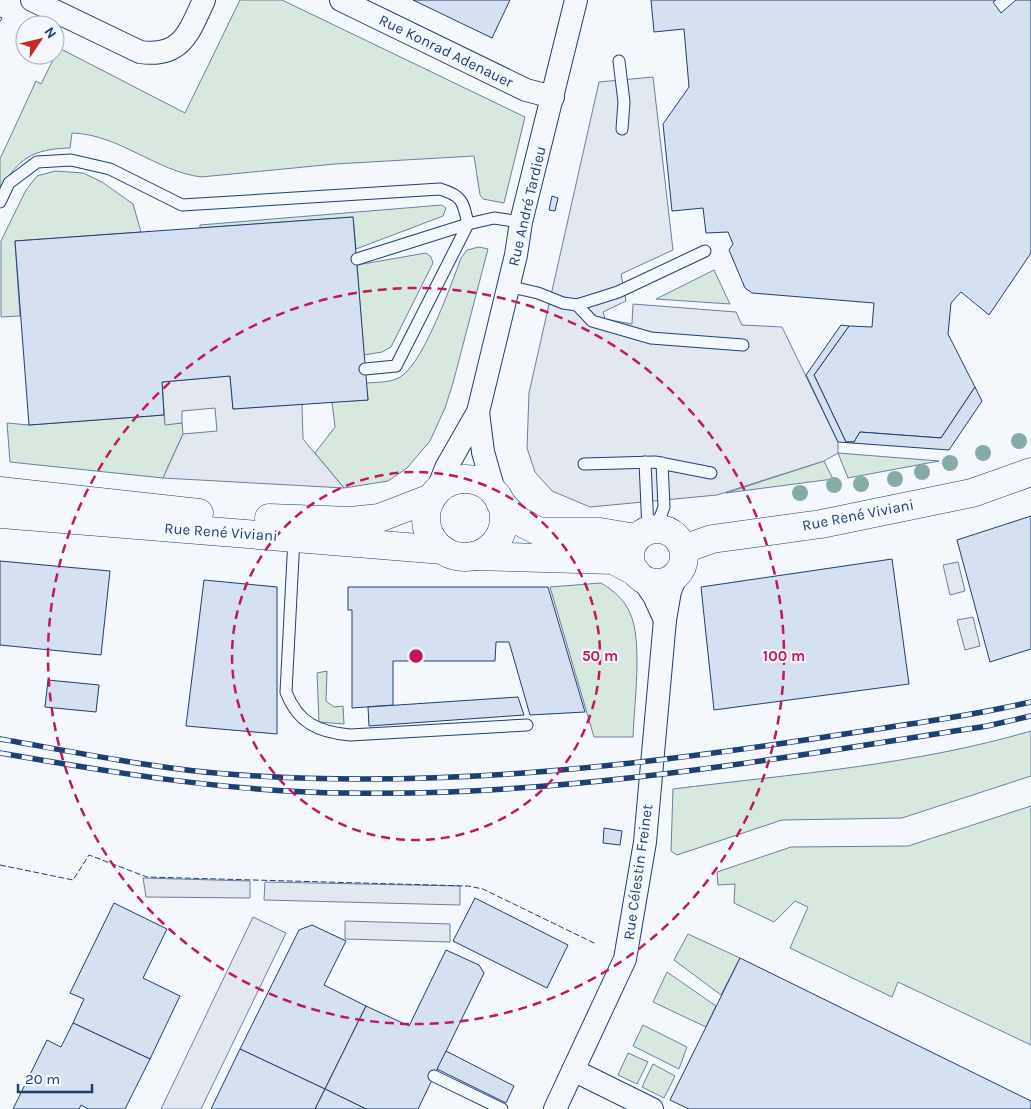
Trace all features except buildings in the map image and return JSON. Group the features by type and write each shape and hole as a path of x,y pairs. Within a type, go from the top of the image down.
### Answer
{"main road":[{"name":"Rue René Viviani","path":"681,562 712,539 821,524 972,493 1031,472"},
{"path":"456,480 470,480 484,485 498,498 517,520 540,532 670,532 676,536 681,562 669,580 660,583 638,575 613,560 457,556 443,550 433,540 427,526 426,512 434,494 456,480"},
{"name":"Rue René Viviani","path":"0,491 224,516 351,521 379,518 434,494"},
{"path":"473,556 487,550 498,539 504,517 498,498"},
{"name":"Rue René Viviani","path":"0,514 443,550"},
{"path":"638,575 631,563 630,553 647,532"}],"street":[{"path":"32,0 140,52 155,54 175,48 186,33 204,0"},
{"name":"Rue Konrad Adenauer","path":"341,0 526,90 553,97"},
{"name":"Rue André Tardieu","path":"434,494 446,468 478,412 521,222 576,0"},
{"name":"Rue André Tardieu","path":"478,412 483,452 498,498"},
{"name":"Rue Célestin Freinet","path":"555,1109 622,968 630,941 645,842 665,620 670,591 681,562"},
{"name":"Rue Célestin Freinet","path":"638,575 654,596 665,620"},
{"path":"573,1070 652,1109"}],"lane":[{"path":"619,61 624,102 622,129"},
{"path":"0,202 9,183 37,162 71,160 110,169 182,205 440,189 456,194 464,204 468,224 396,366 365,370"},
{"path":"357,259 468,224 494,218 521,222"},
{"path":"508,286 562,303 577,305 618,292 706,250"},
{"path":"577,305 592,321 651,338 743,345"},
{"path":"645,462 647,532"},
{"path":"584,464 645,462 711,473"},
{"path":"647,532 664,507 662,464"},
{"path":"294,538 286,692 291,706 302,718 327,733 350,735 527,724"},
{"path":"434,1076 502,1109"}],"shaded area":[{"path":"240,0 282,0 525,117 504,203 483,199 480,195 474,156 335,164 201,177 168,168 105,139 72,133 70,148 36,153 20,163 6,180 0,192 0,159 36,81 41,84 50,65 65,65 65,51 185,113"},
{"path":"653,77 673,250 621,274 626,301 603,312 605,319 632,324 633,304 736,312 742,325 782,327 838,442 838,453 824,461 717,495 590,507 552,491 535,472 527,448 529,393 599,82"},
{"path":"55,171 83,173 102,182 133,204 141,232 15,241 20,316 1,317 1,241 26,190 37,176"},
{"path":"442,205 446,208 443,216 356,249 353,217 200,228 200,225"},
{"path":"479,247 488,249 453,383 445,408 430,441 407,468 388,481 344,488 315,453 335,427 332,402 368,400 366,383 386,382 403,375 420,353 437,320 461,258 467,250"},
{"path":"426,253 431,257 433,263 391,347 382,352 364,355 357,265"},
{"path":"714,270 730,304 656,299"},
{"path":"230,376 233,409 302,404 303,439 344,488 163,478 183,434 217,431 215,408 182,411 182,423 165,425 162,382"},
{"path":"164,415 165,424 182,423 183,434 163,478 10,462 7,423 29,425"},
{"path":"838,453 939,461 848,478"},
{"path":"824,461 833,479 726,493"},
{"path":"958,562 965,591 950,595 943,565"},
{"path":"601,583 622,599 628,608 634,625 637,656 633,737 594,737 550,587"},
{"path":"973,617 980,646 965,650 957,620"},
{"path":"327,671 326,701 334,707 343,706 344,724 319,722 317,673"},
{"path":"1031,731 1031,776 902,818 782,820 677,855 671,851 673,789 898,760 987,743"},
{"path":"1031,806 1031,1045 898,982 892,997 790,948 808,907 795,901 774,922 734,903 735,884 718,885 717,872 791,847 908,846"},
{"path":"143,878 250,881 250,898 146,897"},
{"path":"265,882 460,886 460,905 264,900"},
{"path":"253,917 286,933 201,1109 161,1109"},
{"path":"345,921 450,924 450,942 345,939"},
{"path":"688,934 740,958 721,995 674,960"},
{"path":"667,972 716,1006 706,1027 653,1002"},
{"path":"643,1025 687,1047 679,1069 633,1046"},
{"path":"628,1053 648,1062 637,1084 618,1075"},
{"path":"653,1064 675,1076 664,1098 642,1087"}],"railway":[{"path":"0,739 142,764 227,774 299,778 372,779 444,777 517,774 661,760 946,718 1031,702"},
{"path":"0,753 86,768 216,785 303,792 428,793 588,782 748,763 987,726 1031,716"}],"fence":[{"path":"0,17 2,18 0,22"},
{"path":"0,865 73,880 89,855 147,877 468,886 483,889 596,944"}]}
